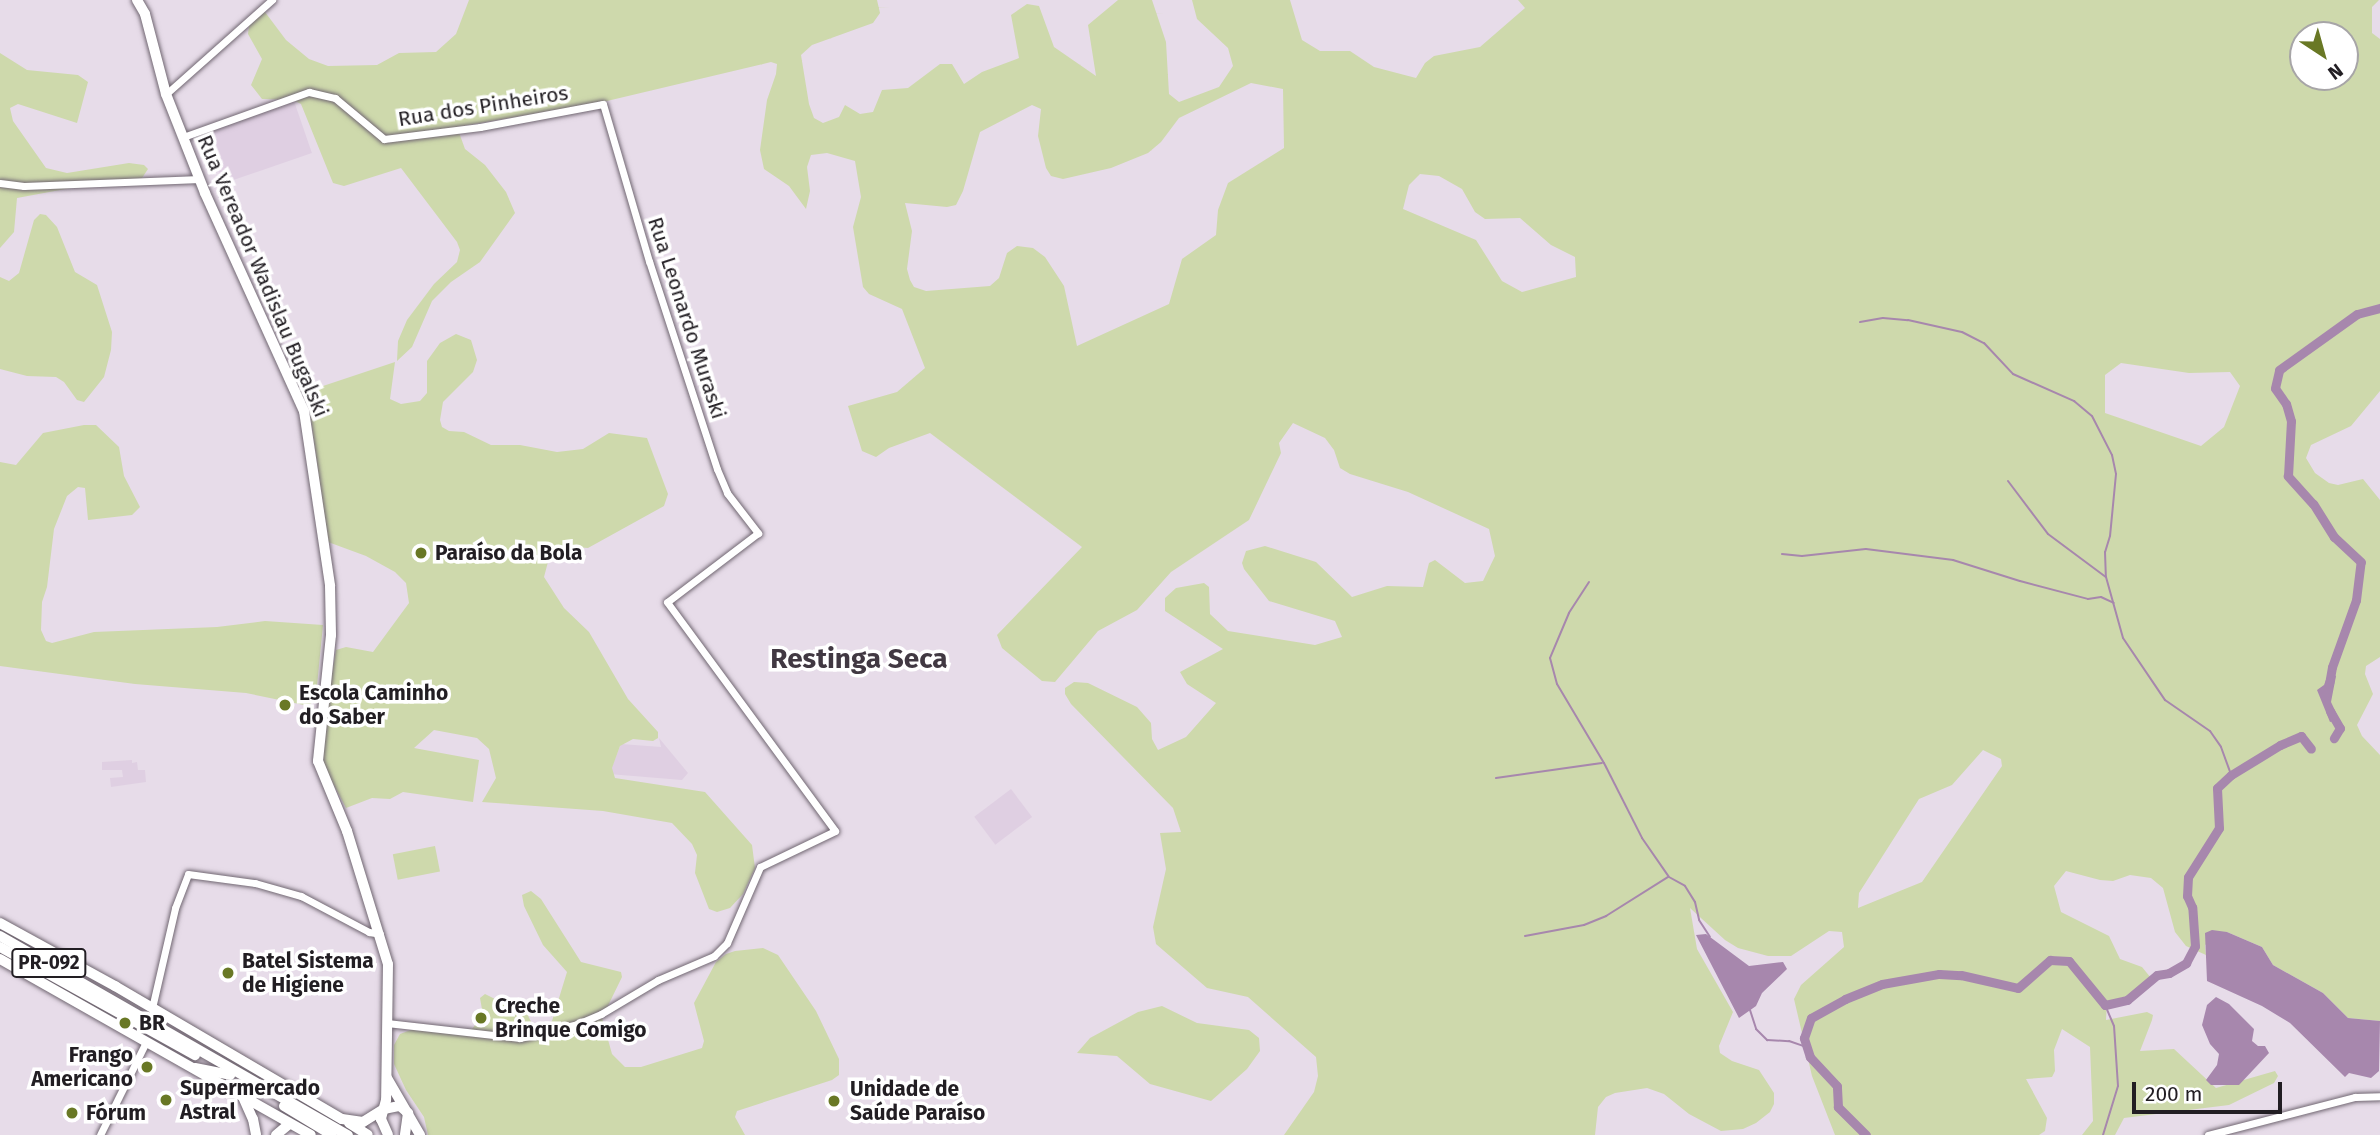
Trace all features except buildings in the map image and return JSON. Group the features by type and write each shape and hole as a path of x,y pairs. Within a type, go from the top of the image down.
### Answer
{"main road":[{"name":"Rua Vereador Wadislau Bugalski","path":"137,0 145,15 166,94 200,179 304,411 330,586 331,635 318,761 347,831 380,934 390,984 381,1124 388,1135"},
{"path":"0,923 115,986 368,1135"},
{"name":"PR-092","path":"0,936 65,971 230,1072"},
{"name":"PR-092","path":"0,947 348,1135"},
{"path":"18,957 75,1001"},
{"path":"0,959 311,1135"},
{"path":"65,971 115,986"},
{"path":"202,1038 230,1072"},
{"path":"188,1067 230,1072"},
{"path":"385,1075 420,1135"},
{"name":"PR-092","path":"270,1094 332,1135"},
{"path":"243,1097 253,1119 256,1135"},
{"path":"342,1119 363,1122 396,1105 408,1113"},
{"path":"405,1135 408,1113"},
{"path":"276,1135 289,1124"}],"street":[{"path":"166,94 272,0"},
{"name":"Rua dos Pinheiros","path":"183,137 309,92 335,97 384,139 480,128 603,104"},
{"name":"Rua Leonardo Muraski","path":"387,1023 520,1038 578,1024 601,1014 658,979 714,956 727,943 760,867 835,831 667,602 758,533 727,493 717,469 649,261 603,104"},
{"path":"0,183 24,186 200,179"},
{"path":"152,1008 175,908 188,874 255,883 301,896 369,932 380,934"},
{"path":"100,1135 146,1042"},
{"path":"2208,1135 2355,1097 2380,1096"}],"shaded area":[{"path":"294,101 312,153 223,184 205,132"},
{"path":"2329,672 2336,676 2331,702 2339,719 2330,722 2317,690 2324,685"},
{"path":"659,738 688,773 682,780 609,774 621,744 661,747"},
{"path":"132,760 132,763 137,762 138,770 145,770 146,782 111,787 110,778 123,777 122,770 102,770 102,762"},
{"path":"1011,789 1032,817 995,845 974,817"},
{"path":"2212,930 2227,932 2262,947 2273,965 2323,993 2348,1018 2380,1021 2379,1071 2371,1078 2349,1073 2345,1077 2290,1023 2262,1006 2207,981 2205,933"},
{"path":"1706,934 1749,966 1783,962 1787,969 1762,993 1756,1006 1739,1018 1696,935"},
{"path":"2216,997 2229,1004 2254,1029 2252,1041 2258,1046 2265,1046 2269,1053 2239,1085 2211,1085 2206,1080 2217,1065 2219,1054 2210,1044 2202,1025 2207,1005"}],"green space":[{"path":"469,0 877,0 880,13 873,23 812,45 801,55 809,104 814,118 823,123 839,117 845,105 860,114 873,112 882,90 908,88 940,64 952,64 964,84 982,72 1019,58 1011,15 1027,4 1039,6 1054,47 1096,76 1088,25 1118,0 1152,0 1166,42 1169,94 1179,102 1219,87 1233,66 1228,48 1197,19 1192,0 1290,0 1302,40 1320,51 1350,51 1374,67 1416,78 1425,63 1434,56 1480,47 1525,8 1518,0 2379,0 2372,7 2372,33 2380,39 2380,391 2351,426 2311,445 2306,458 2315,473 2329,483 2338,485 2363,479 2380,500 2380,657 2366,666 2365,674 2373,694 2357,725 2362,736 2380,755 2380,1021 2348,1018 2323,993 2273,965 2262,947 2227,932 2205,945 2206,955 2186,946 2175,932 2163,888 2151,878 2130,875 2113,881 2100,880 2066,871 2054,886 2061,912 2109,936 2120,959 2142,967 2151,978 2147,986 2137,993 2107,1002 2106,1020 2147,1012 2153,1015 2140,1051 2174,1049 2216,1088 2275,1071 2278,1076 2274,1083 2229,1105 2124,1118 2115,1135 2082,1135 2093,1121 2090,1047 2062,1029 2054,1050 2055,1071 2052,1077 2026,1079 2047,1118 2045,1131 2039,1135 1835,1135 1812,1076 1794,999 1801,985 1844,947 1842,932 1829,931 1791,956 1768,956 1738,948 1725,940 1690,908 1697,949 1733,1012 1719,1046 1720,1053 1732,1061 1759,1070 1774,1093 1774,1104 1770,1112 1756,1123 1743,1129 1721,1131 1689,1114 1664,1094 1647,1088 1606,1097 1598,1107 1595,1135 1284,1135 1314,1092 1318,1076 1316,1057 1248,997 1207,988 1156,944 1153,927 1166,869 1160,833 1181,832 1173,808 1071,704 1065,694 1065,688 1074,682 1088,683 1137,707 1151,723 1152,739 1158,750 1186,737 1216,703 1187,684 1180,672 1223,649 1165,611 1165,598 1176,588 1204,583 1209,587 1210,614 1228,631 1315,645 1342,637 1335,621 1269,601 1244,569 1242,563 1246,551 1265,546 1316,562 1352,597 1387,586 1423,587 1429,563 1435,560 1465,583 1483,581 1495,556 1489,529 1408,492 1350,474 1340,468 1334,450 1325,438 1293,423 1279,443 1281,453 1249,520 1171,572 1137,610 1098,631 1055,682 1042,681 1002,648 997,635 1082,547 930,433 889,448 876,457 862,451 848,406 897,392 925,368 902,309 869,294 863,287 853,227 861,197 855,161 827,153 811,155 807,167 810,191 806,209 789,186 764,169 760,150 767,100 777,64 771,62 607,101 457,127 465,149 485,165 506,192 515,213 480,262 451,282 432,301 412,347 397,361 398,341 407,320 434,284 457,262 460,250 457,242 401,168 344,186 333,183 301,104 293,100 262,99 251,85 262,59 248,34 249,26 262,8 286,40 309,59 328,66 377,65 399,53 436,52 456,34","holes":["1251,83 1283,89 1284,148 1228,183 1218,210 1216,235 1182,259 1169,304 1077,346 1064,286 1045,257 1033,248 1017,246 1007,253 999,278 990,286 926,291 914,287 907,269 912,231 905,203 947,207 956,205 963,191 980,132 1032,105 1041,109 1038,136 1046,168 1051,176 1063,179 1111,168 1148,153 1161,142 1179,118","1420,174 1439,176 1462,189 1475,212 1485,219 1520,218 1551,245 1575,257 1576,277 1522,292 1502,281 1476,240 1403,209 1409,185","2121,363 2189,373 2230,372 2240,386 2224,427 2201,446 2105,413 2105,375","1983,750 2001,759 2002,766 1922,882 1858,908 1859,893 1919,799 1952,785"]},
{"path":"0,53 27,70 78,75 88,82 77,123 18,104 10,108 13,121 46,168 67,173 129,163 144,165 148,169 142,178 135,180 98,183 17,198 14,232 0,248"},
{"path":"40,214 46,215 57,227 75,272 97,285 112,332 111,350 104,377 84,402 77,400 64,382 56,377 27,376 0,369 0,277 9,281 19,273 34,220"},
{"path":"456,334 471,340 477,360 473,372 443,402 440,420 442,427 449,431 464,432 491,445 520,445 557,452 583,449 609,433 647,438 668,494 664,506 588,548 563,546 548,562 544,577 564,608 589,632 628,699 658,732 658,738 653,741 633,739 620,746 612,768 615,778 705,792 752,845 755,868 743,894 730,908 717,912 709,909 695,873 697,855 692,844 672,823 603,811 482,802 496,778 489,749 477,738 434,730 414,748 479,760 473,802 403,792 390,799 372,798 346,808 325,768 321,758 323,728 336,650 346,647 373,652 409,603 406,583 395,572 366,556 328,542 308,398 320,387 395,362 390,399 401,404 420,401 427,393 427,361 440,343"},
{"path":"96,425 119,447 124,476 140,507 132,515 88,520 85,488 78,487 67,496 54,529 47,587 42,602 41,630 46,641 52,643 94,632 217,627 265,621 323,625 316,696 309,706 246,693 135,684 0,666 0,462 16,465 43,433"},
{"path":"435,846 440,872 398,880 393,854"},
{"path":"531,891 541,899 581,962 621,972 622,977 602,1018 612,1054 625,1067 641,1067 702,1048 704,1041 694,1003 716,962 735,951 763,948 778,955 816,1011 839,1059 839,1075 832,1080 737,1111 735,1117 745,1135 428,1135 424,1117 406,1090 394,1064 394,1045 400,1034 416,1028 472,1029 483,1015 480,998 485,994 501,1002 522,1003 535,1030 543,1031 552,1021 567,972 543,945 524,906 522,895"},
{"path":"1162,1006 1197,1023 1249,1030 1259,1038 1260,1051 1247,1069 1211,1101 1150,1084 1117,1056 1077,1053 1090,1038 1138,1012"}],"waterway":[{"path":"2329,684 2332,667 2356,600 2361,562 2334,537 2313,504 2288,476 2291,421 2286,404 2275,388 2279,370 2357,314 2380,308"},
{"path":"1860,322 1883,318 1908,320 1962,332 1984,343 2013,374 2074,401 2092,416 2112,455 2116,474 2110,536 2105,552 2106,577 2123,638 2165,700 2210,731 2221,747 2231,775"},
{"path":"2008,481 2048,534 2106,577"},
{"path":"1782,554 1802,556 1866,549 1953,560 2020,581 2088,599 2101,597 2114,603"},
{"path":"1589,582 1569,613 1550,658 1557,684 1604,763 1642,838 1669,877 1685,886 1695,902 1699,920 1710,937"},
{"path":"2330,711 2340,728 2334,738"},
{"path":"1866,1135 1838,1107 1837,1086 1810,1057 1804,1038 1811,1018 1845,999 1882,984 1939,974 1961,975 2018,988 2050,960 2069,961 2105,1005 2127,1000 2157,975 2169,973 2186,963 2195,946 2192,907 2187,896 2188,877 2219,828 2217,788 2231,775 2280,745 2301,736 2311,749"},
{"path":"1496,778 1602,763"},
{"path":"1525,936 1584,925 1606,916 1668,877"},
{"path":"2103,1135 2118,1086 2114,1026 2105,1005"},
{"path":"1750,1010 1756,1029 1767,1040 1789,1041 1806,1047"}],"place":[{"name":"Paraíso da Bola","path":"421,553"},
{"name":"Escola Caminho do Saber","path":"285,705"},
{"name":"Batel Sistema de Higiene","path":"228,973"},
{"name":"Creche Brinque Comigo","path":"481,1018"},
{"name":"BR","path":"125,1023"},
{"name":"Frango Americano","path":"147,1067"},
{"name":"Supermercado Astral","path":"166,1100"},
{"name":"Unidade de Saúde Paraíso","path":"834,1101"},
{"name":"Fórum","path":"72,1113"}],"district":[{"name":"Restinga Seca","path":"859,659"}]}
